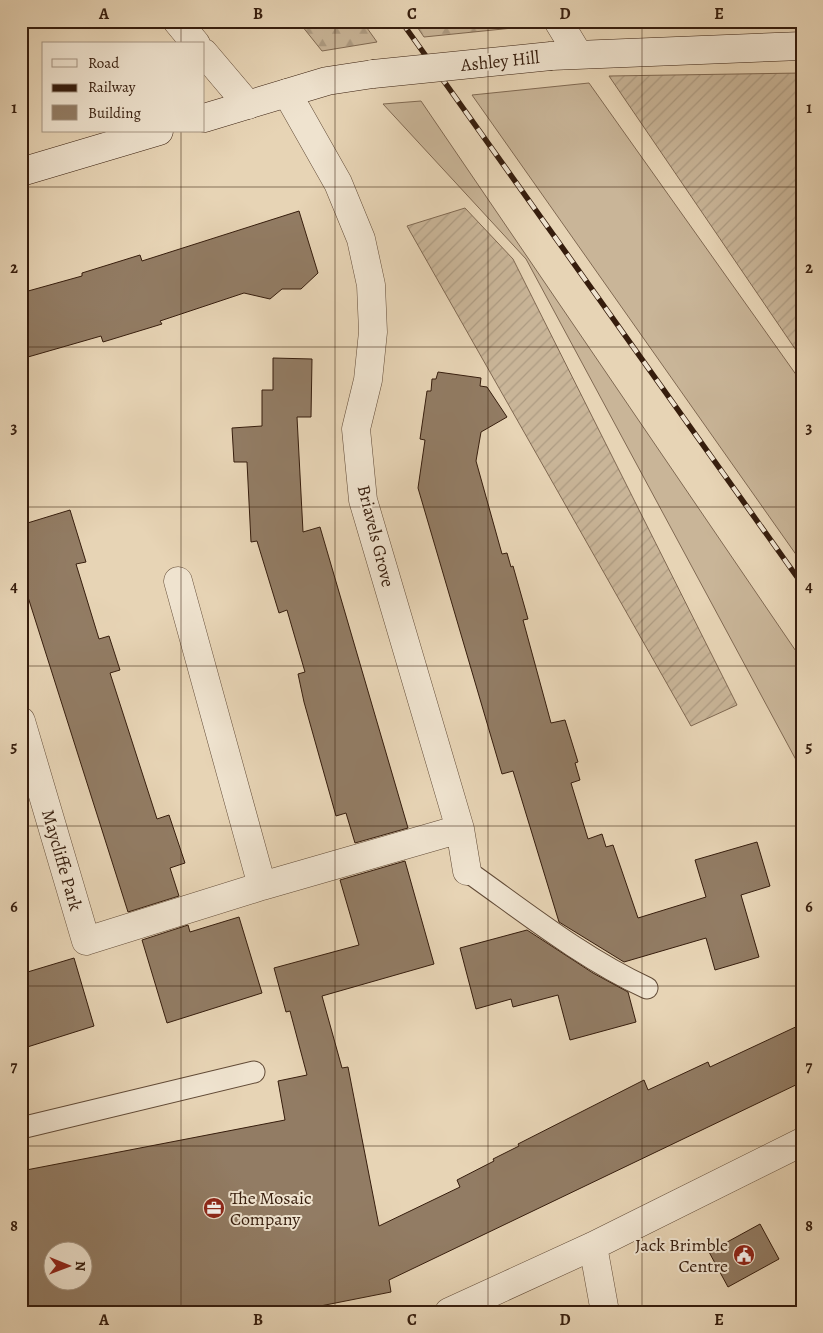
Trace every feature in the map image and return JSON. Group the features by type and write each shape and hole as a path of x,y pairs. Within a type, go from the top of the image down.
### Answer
{"street":[{"path":"177,21 194,42"},
{"path":"558,21 578,54"},
{"name":"Ashley Hill","path":"205,118 327,81 373,74 578,54 802,46"},
{"path":"205,54 248,105"},
{"name":"Briavels Grove","path":"287,92 338,183 361,239 371,285 373,332 368,380 356,429 364,500 460,829 467,871"},
{"path":"21,172 156,132"},
{"path":"178,581 262,886 460,829"},
{"name":"Maycliffe Park","path":"21,721 86,941 262,886"},
{"path":"449,1312 593,1246 802,1142"},
{"path":"593,1246 605,1312"}],"lane":[{"path":"467,871 562,939 620,976 647,988"},
{"path":"21,1128 254,1072"}],"green space":[{"path":"298,21 362,21 377,42 322,51"},
{"path":"413,21 508,21 513,28 424,37"},
{"path":"802,73 802,359 609,76"},
{"path":"589,83 802,383 802,563 472,95"},
{"path":"421,101 802,660 802,771 526,259 383,104"},
{"path":"465,208 513,259 737,705 691,726 407,226"}],"building":[{"path":"299,211 318,273 301,289 282,289 270,299 244,293 160,321 162,324 103,342 101,336 21,359 21,293 82,276 82,273 140,255 142,261"},
{"path":"273,358 312,359 311,417 297,417 303,532 320,527 408,828 355,843 346,813 336,816 304,702 298,674 305,672 287,610 279,613 257,541 251,542 247,462 234,462 232,428 262,426 262,390 273,390"},
{"path":"438,372 481,378 480,386 487,387 507,417 481,432 476,461 502,554 507,553 511,567 513,566 528,619 523,620 551,723 565,720 578,762 575,763 580,780 571,783 588,839 602,834 606,847 613,845 638,918 706,897 695,860 757,842 770,886 741,895 759,957 715,970 706,938 624,962 559,922 513,771 502,774 418,488 425,440 420,439 427,391 431,391 432,379 436,379"},
{"path":"70,510 86,562 76,564 99,639 109,636 120,670 110,673 157,819 169,815 185,863 170,868 179,896 128,912 21,575 21,525"},
{"path":"405,861 434,964 322,996 342,1068 348,1067 379,1226 460,1187 457,1180 494,1161 493,1159 519,1146 518,1144 644,1080 648,1090 708,1062 710,1067 802,1024 802,1082 389,1280 391,1292 290,1312 21,1312 21,1171 285,1120 278,1081 307,1075 290,1011 286,1012 274,968 359,945 340,880"},
{"path":"239,917 262,993 167,1023 142,940 188,925 190,932"},
{"path":"527,930 593,973 628,992 636,1022 570,1040 558,995 513,1007 511,999 476,1009 460,948"},
{"path":"74,958 94,1026 21,1049 21,974"},
{"name":"Jack Brimble Centre","path":"760,1224 779,1259 728,1287 709,1252"}],"railway":[{"path":"401,21 802,584"}],"place":[{"name":"The Mosaic Company","path":"214,1208"},
{"name":"Jack Brimble Centre","path":"744,1255"}]}
